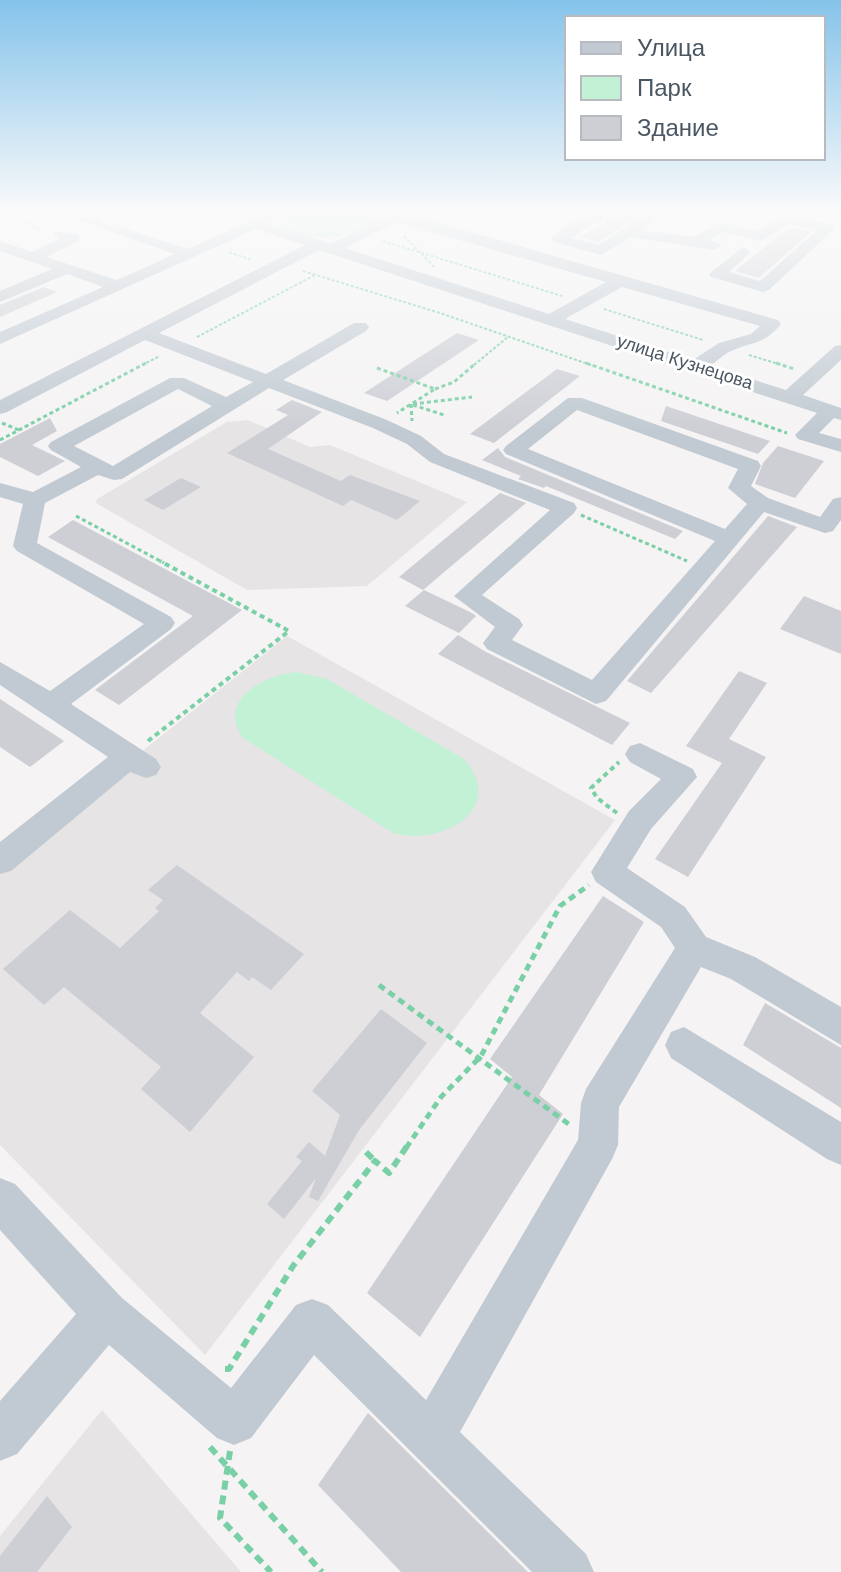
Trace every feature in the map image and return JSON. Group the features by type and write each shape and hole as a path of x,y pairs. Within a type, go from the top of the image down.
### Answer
{"street":[{"path":"0,297 30,284"},
{"path":"113,284 117,286"},
{"path":"0,339 121,284"},
{"path":"0,408 238,284"},
{"path":"553,319 614,284"},
{"path":"632,284 772,324 757,338 725,347 697,366"},
{"name":"улица Кузнецова","path":"449,285 697,366 797,391 835,413"},
{"path":"227,405 177,382 58,446 114,474 360,327"},
{"path":"145,334 380,424 414,440 437,458 566,508 466,596 510,625 496,643 596,694 760,503"},
{"path":"797,391 841,350"},
{"path":"730,539 513,450 575,402 750,466 739,488 760,503 825,526 841,504"},
{"path":"835,413 805,435 841,446"},
{"path":"0,490 35,500 97,467"},
{"path":"35,500 25,546 162,623 50,705"},
{"path":"0,672 137,762 0,861"},
{"path":"631,756 682,777 640,820 607,872 673,917 694,948 743,968 841,1027"},
{"path":"430,1438 598,1145 600,1103 694,948"},
{"path":"684,1045 841,1145"},
{"path":"0,1199 106,1314 176,1373 217,1428 312,1321 568,1572"},
{"path":"0,1437 106,1314"}],"path":[{"path":"0,440 298,284"},
{"path":"350,284 796,436"},
{"path":"380,424 435,389 454,382 509,336"},
{"path":"377,368 435,389"},
{"path":"411,404 472,397"},
{"path":"411,404 444,415"},
{"path":"0,422 19,430"},
{"path":"566,508 704,569"},
{"path":"76,516 289,631 137,762"},
{"path":"621,818 597,798 591,788 631,756"},
{"path":"366,1152 389,1173 441,1097 478,1059 560,906 607,872"},
{"path":"379,985 598,1145"},
{"path":"176,1373 229,1369 293,1266 375,1161"},
{"path":"217,1428 228,1467 220,1518 271,1572"},
{"path":"217,1428 228,1467 322,1572"}],"shaded area":[{"path":"248,420 310,447 330,445 467,502 367,586 247,590 96,503 97,499 227,422"},
{"path":"287,636 615,820 205,1355 0,1145 0,864"},
{"path":"102,1410 241,1572 0,1572 0,1536"}],"green space":[{"path":"296,672 327,679 464,759 476,777 478,794 474,808 463,820 448,829 411,836 393,833 243,738 236,725 235,712 247,692 270,678"}],"building":[{"path":"44,287 57,292 0,317 0,305"},
{"path":"457,333 479,340 387,401 364,393"},
{"path":"557,369 580,376 494,443 470,434"},
{"path":"292,400 322,412 268,449 341,481 350,475 420,501 397,520 351,500 343,506 227,453 288,415 276,410"},
{"path":"666,406 770,441 758,454 661,421"},
{"path":"50,418 57,431 32,445 65,461 38,476 0,457 0,444"},
{"path":"778,446 824,461 795,498 755,484 763,463"},
{"path":"498,448 505,457 683,531 675,539 546,486 544,488 518,479 521,476 482,460"},
{"path":"181,478 201,487 163,510 144,500"},
{"path":"500,493 526,503 423,590 399,577"},
{"path":"768,516 797,527 651,693 627,681"},
{"path":"73,520 242,610 119,705 95,690 193,616 48,537"},
{"path":"424,590 476,616 459,633 405,606"},
{"path":"804,596 841,611 841,654 780,629"},
{"path":"458,635 630,723 612,745 438,654"},
{"path":"739,671 767,683 729,739 766,757 688,877 655,859 722,763 686,746"},
{"path":"0,699 64,741 30,767 0,747"},
{"path":"177,865 304,954 271,990 252,977 249,981 237,972 200,1013 254,1057 190,1132 141,1089 161,1067 64,987 44,1005 3,969 70,910 120,948 159,911 155,908 163,900 148,890"},
{"path":"603,896 644,922 539,1095 563,1114 420,1337 367,1293 512,1077 490,1059"},
{"path":"765,1003 841,1048 841,1108 743,1045"},
{"path":"381,1009 427,1043 359,1130 318,1201 309,1197 316,1178 284,1219 267,1204 302,1161 296,1157 309,1142 325,1156 340,1115 312,1091"},
{"path":"368,1413 528,1572 401,1572 318,1485"},
{"path":"47,1496 72,1527 37,1572 0,1572 0,1556"}]}
